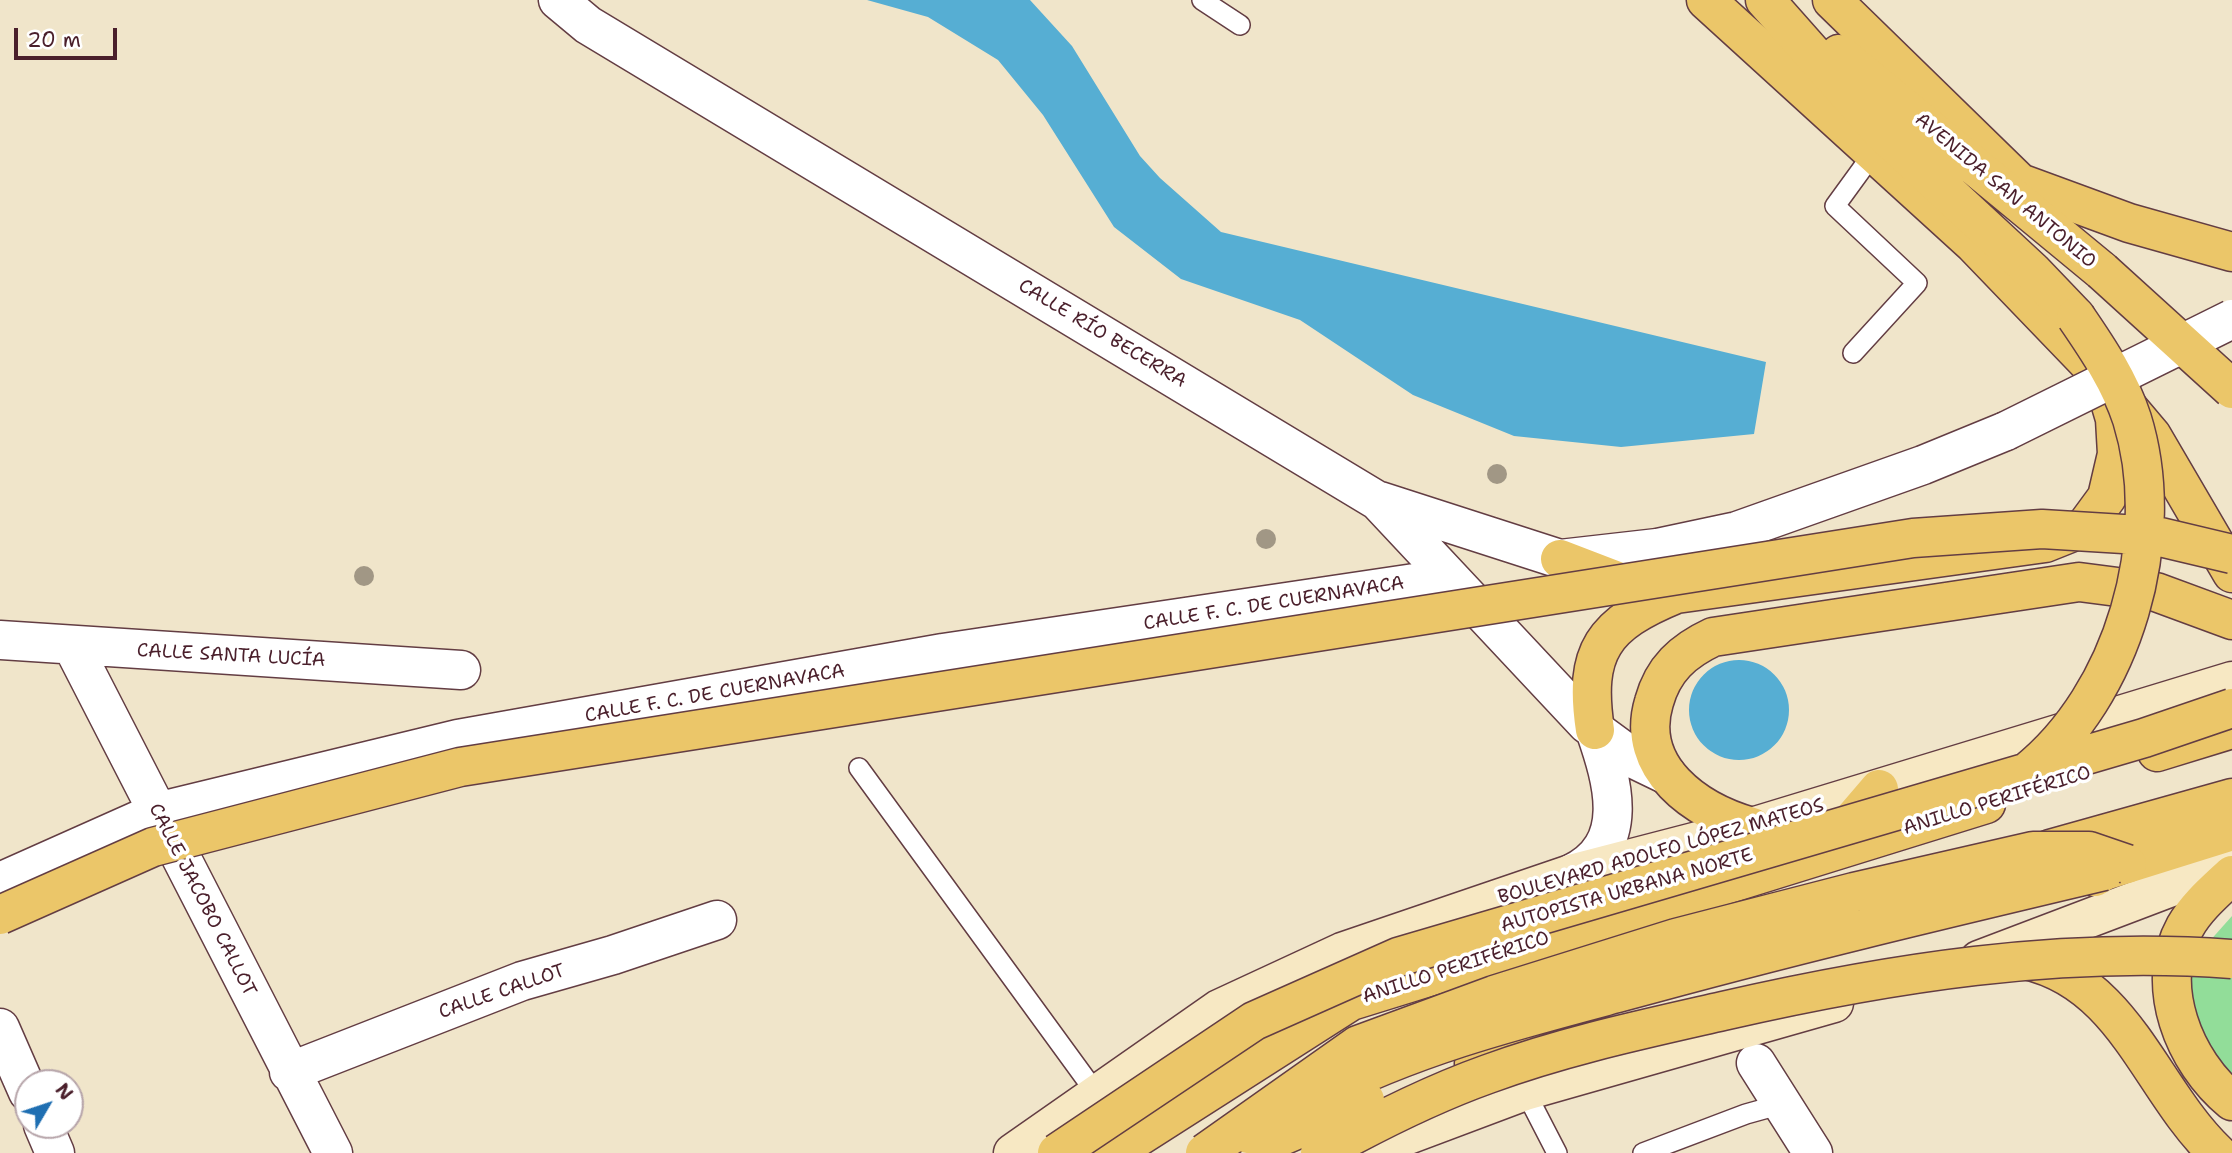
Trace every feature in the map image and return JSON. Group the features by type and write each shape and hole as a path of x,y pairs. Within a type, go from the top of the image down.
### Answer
{"main road":[{"path":"1706,0 1875,151 1974,244 2103,378 2152,436 2232,573"},
{"path":"1205,1153 1287,1081 1360,1023 1554,954 1818,876 1954,821 1996,796 2033,767 2081,710 2124,637 2140,565 2144,484 2132,419 2109,366 2076,317 2041,280 1882,132 1765,0"},
{"name":"AVENIDA SAN ANTONIO","path":"1773,0 2102,271 2232,389"},
{"path":"1832,0 2168,329 2232,400"},
{"path":"2020,183 2129,223 2232,252"},
{"path":"1560,559 1640,590 1676,594 2045,543 2085,527 2107,497 2117,454 2115,419 2103,378"},
{"path":"0,915 153,847 460,767 1913,538 2042,529 2156,536 2232,554"},
{"path":"1752,827 1713,813 1695,801 1667,775 1651,743 1650,719 1657,692 1675,660 1693,646 1729,632 2079,582 2156,592 2232,620"},
{"path":"1595,730 1589,692 1594,662 1609,636 1625,618 1676,594"},
{"name":"BOULEVARD ADOLFO LÓPEZ MATEOS","path":"1013,1153 1219,1009 1342,952 1571,874 1752,827 2232,681"},
{"name":"AUTOPISTA URBANA NORTE","path":"1057,1153 1254,1021 1398,957 2144,738 2232,708"},
{"name":"ANILLO PERIFÉRICO","path":"1113,1153 1351,1002 1824,853 2232,729"},
{"path":"1824,853 1879,789"},
{"path":"1253,1146 1376,1083 1693,949 2232,797"},
{"path":"1253,1146 1266,1121 1350,1079 1457,1037 1785,947 2115,867 2232,831"},
{"path":"1156,1153 1182,1131 1333,1061 1374,1038 1494,995 1676,938 1854,892 2033,851 2089,851 2115,867"},
{"path":"1360,1153 1525,1091 1989,957 2232,864"},
{"path":"1253,1146 1402,1084 1474,1063 1663,999 2037,905 2084,886 2115,867"},
{"path":"2232,876 2201,906 2185,928 2176,950 2172,973 2173,996 2185,1038 2207,1075 2232,1101"},
{"path":"1320,1153 1387,1116 1487,1074 1590,1042 1809,991 1997,962 2159,953 2232,959"},
{"path":"1989,957 2025,959 2053,966 2091,992 2117,1019 2191,1123 2217,1153"},
{"path":"1663,999 1772,985 1809,991"}],"street":[{"name":"CALLE RÍO BECERRA","path":"558,0 600,32 1378,501 1448,578 1595,730 1636,761 1667,775"},
{"path":"1378,501 1560,559 1657,548 1737,531 2006,431 2232,319"},
{"name":"CALLE F. C. DE CUERNAVACA","path":"0,882 157,812 458,739 943,653 1448,578"},
{"name":"CALLE SANTA LUCÍA","path":"0,640 73,647 461,670"},
{"name":"CALLE JACOBO CALLOT","path":"73,647 289,1072 333,1153"},
{"name":"CALLE RÍO BECERRA","path":"1571,874 1586,867 1598,855 1608,841 1613,817 1609,769 1595,730"},
{"name":"CALLE CALLOT","path":"289,1072 522,981 613,955 717,920"},
{"path":"0,1028 18,1069"},
{"path":"1756,1063 1813,1153"}],"lane":[{"path":"1202,0 1240,25"},
{"path":"1853,353 1917,283 1835,206 1875,151"},
{"path":"859,768 1096,1093"},
{"path":"1525,1091 1557,1153"},
{"path":"1643,1153 1746,1114 1782,1104"}],"green space":[{"path":"2232,916 2232,1084 2196,1034 2189,986 2191,962"}],"water":[{"path":"867,0 1030,0 1072,46 1140,156 1160,178 1221,232 1766,362 1754,434 1621,447 1514,436 1413,395 1300,320 1181,279 1114,227 1043,115 998,60 928,17"},
{"path":"1739,660 1767,668 1781,682 1789,710 1781,738 1767,752 1739,760 1711,752 1697,738 1689,710 1697,682 1711,668"}]}
